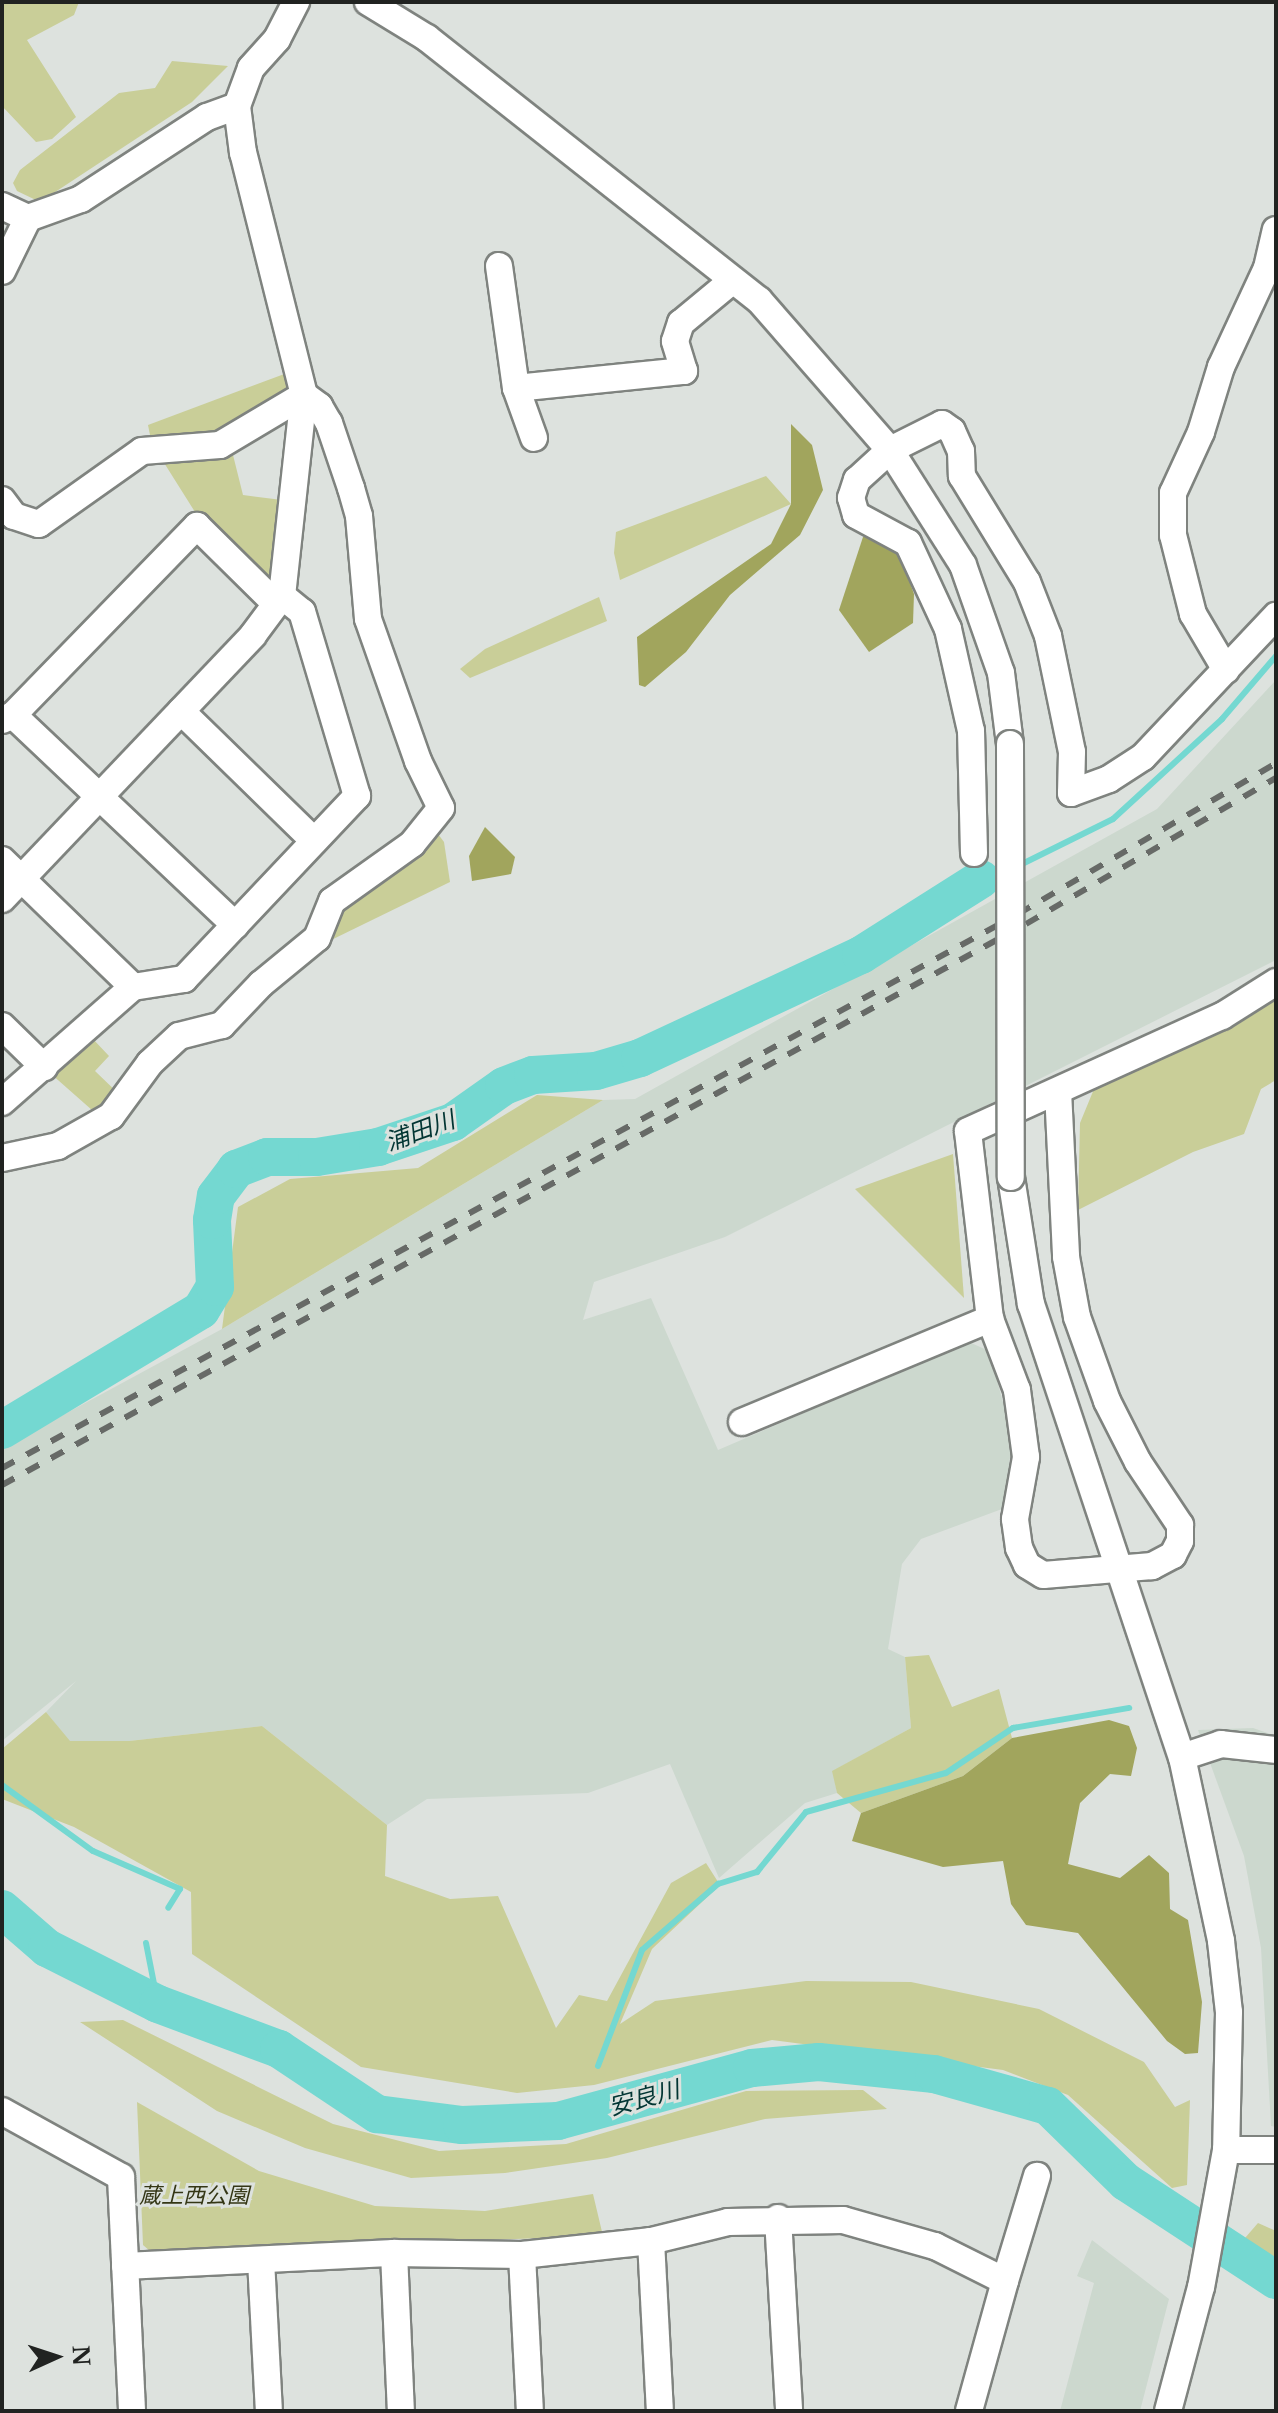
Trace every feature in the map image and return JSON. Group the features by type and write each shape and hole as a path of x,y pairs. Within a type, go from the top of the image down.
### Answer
{"street":[{"path":"2,899 181,711 279,600 304,395 243,153 237,106 251,68 277,39 296,2"},
{"path":"368,2 427,38 759,300 890,450 963,565 1001,673 1010,744 1011,1177 1031,1304 1117,1570 1182,1757 1226,1984 1226,2150 1201,2287 1168,2411"},
{"path":"2,271 28,218 81,199 207,117 237,106"},
{"path":"2,206 28,218"},
{"path":"1226,670 1193,614 1173,535 1173,493 1201,432 1221,367 1267,268 1276,230"},
{"path":"499,266 516,388 534,438"},
{"path":"516,388 684,371 675,341 681,323 733,280"},
{"path":"2,500 14,516 39,524 142,451 220,445 304,395"},
{"path":"2,1158 58,1146 111,1116 150,1063 179,1036 222,1025 261,984 317,938 332,901 412,844 441,808 418,761 368,619 359,516 351,488 329,423 319,406 304,395"},
{"path":"974,853 971,731 948,629 908,543 856,515 851,498 857,480 890,450 942,424 952,431 961,451 962,476 1027,582 1048,636 1072,752 1071,793 1109,779 1143,757 1276,616"},
{"path":"2,1102 133,987 184,979 357,796 302,612 279,600 197,526 8,718 100,797 235,925"},
{"path":"181,711 314,841"},
{"path":"2,860 133,987"},
{"path":"1058,1091 1066,1257 1077,1317 1107,1401 1138,1462 1180,1525 1173,1555 1152,1566 1043,1575 1027,1565 1015,1519 1026,1457 1019,1404 990,1319 968,1131 1222,1016 1276,982"},
{"path":"2,1026 44,1067"},
{"path":"742,1422 990,1319"},
{"path":"1182,1757 1221,1744 1276,1750"},
{"path":"2,2111 117,2171 132,2411"},
{"path":"1226,2150 1276,2150"},
{"path":"969,2411 1037,2176"},
{"path":"125,2266 394,2253 522,2255 651,2241 728,2222 778,2218 843,2220 893,2233 960,2256 1005,2281"},
{"path":"778,2218 789,2411"},
{"path":"651,2241 660,2411"},
{"path":"394,2253 401,2411"},
{"path":"522,2255 530,2411"},
{"path":"261,2260 269,2411"}],"shaded area":[{"path":"1276,680 1276,960 725,1237 594,1282 583,1320 651,1298 718,1450 969,1342 989,1351 1013,1439 1002,1509 921,1539 902,1564 888,1649 905,1657 911,1728 833,1771 837,1793 805,1803 719,1878 670,1764 588,1793 427,1799 387,1825 262,1726 129,1741 69,1741 46,1712 76,1681 2,1741 2,1448 222,1329 603,1100 635,1099 1157,809"},
{"path":"1253,1728 1276,1736 1276,2127 1271,2126 1261,1948 1244,1856 1198,1730"},
{"path":"1092,2240 1169,2299 1140,2411 1060,2411 1094,2283 1077,2276"}],"green space":[{"path":"79,2 74,15 27,40 76,117 52,139 36,142 2,106 2,3"},
{"path":"172,61 228,66 192,102 40,202 17,191 13,183 20,170 119,93 155,88"},
{"path":"287,373 288,396 213,442 152,445 148,425"},
{"path":"791,424 812,445 823,490 800,535 730,595 686,652 645,687 639,685 637,637 771,544 791,504"},
{"path":"232,451 243,495 282,500 274,576 260,578 195,512 161,458"},
{"path":"766,476 791,504 620,580 614,553 616,532"},
{"path":"879,536 900,554 914,594 913,623 869,652 839,610 863,537"},
{"path":"599,597 607,621 470,678 460,669 485,649"},
{"path":"485,827 515,857 511,874 472,881 469,856"},
{"path":"435,830 444,842 450,882 323,944 333,917"},
{"path":"1276,1000 1276,1080 1261,1089 1244,1134 1193,1152 1078,1210 1080,1123 1094,1089 1228,1029"},
{"path":"92,1038 109,1056 95,1071 122,1097 101,1118 50,1073"},
{"path":"537,1095 603,1100 222,1329 238,1207 290,1179 418,1168"},
{"path":"953,1154 964,1298 855,1189"},
{"path":"929,1655 952,1707 999,1689 1012,1738 963,1776 861,1813 837,1793 832,1771 911,1728 905,1657"},
{"path":"46,1712 70,1741 129,1741 262,1726 387,1825 385,1876 450,1899 498,1896 556,2028 579,1995 607,2001 671,1883 706,1863 720,1885 652,1949 620,2024 655,2001 806,1981 911,1982 1039,2009 1144,2062 1175,2107 1190,2100 1187,2185 1172,2188 1068,2095 1003,2070 772,2040 594,2085 517,2093 361,2067 192,1954 191,1892 74,1827 2,1799 2,1749"},
{"path":"1109,1720 1129,1726 1137,1748 1131,1776 1110,1774 1080,1803 1068,1864 1120,1878 1149,1855 1169,1873 1170,1909 1188,1920 1202,2002 1198,2053 1185,2054 1167,2041 1078,1933 1026,1925 1011,1904 1003,1861 943,1867 852,1841 861,1813 963,1776 1012,1738"},
{"path":"123,2020 333,2124 439,2151 566,2144 746,2091 863,2090 887,2109 765,2119 607,2158 505,2173 411,2178 305,2148 217,2111 80,2022"},
{"name":"蔵上西公園","path":"137,2102 259,2171 375,2206 485,2211 593,2194 603,2236 150,2251 143,2245"},
{"path":"1258,2223 1276,2231 1276,2263 1245,2238"}],"waterway":[{"path":"1018,866 1113,819 1222,719 1276,656"},
{"path":"981,879 1004,872"},
{"name":"浦田川","path":"2,1430 201,1310 215,1287 212,1220 216,1196 236,1169 267,1157 317,1157 378,1147 453,1122 504,1086 533,1075 596,1071 640,1058 861,955 981,879"},
{"path":"598,2066 642,1950 718,1884 757,1872 806,1812 946,1773 1013,1728 1129,1708"},
{"path":"2,1785 93,1851 180,1889 168,1908"},
{"name":"安良川","path":"2,1909 47,1948 158,2004 279,2049 377,2114 462,2125 558,2121 752,2068 819,2062 934,2074 1048,2106 1126,2182 1276,2280"},
{"path":"146,1943 158,2004"}],"railway":[{"path":"2,1468 1018,914 1276,763"},
{"path":"2,1485 1026,924 1276,778"}]}
